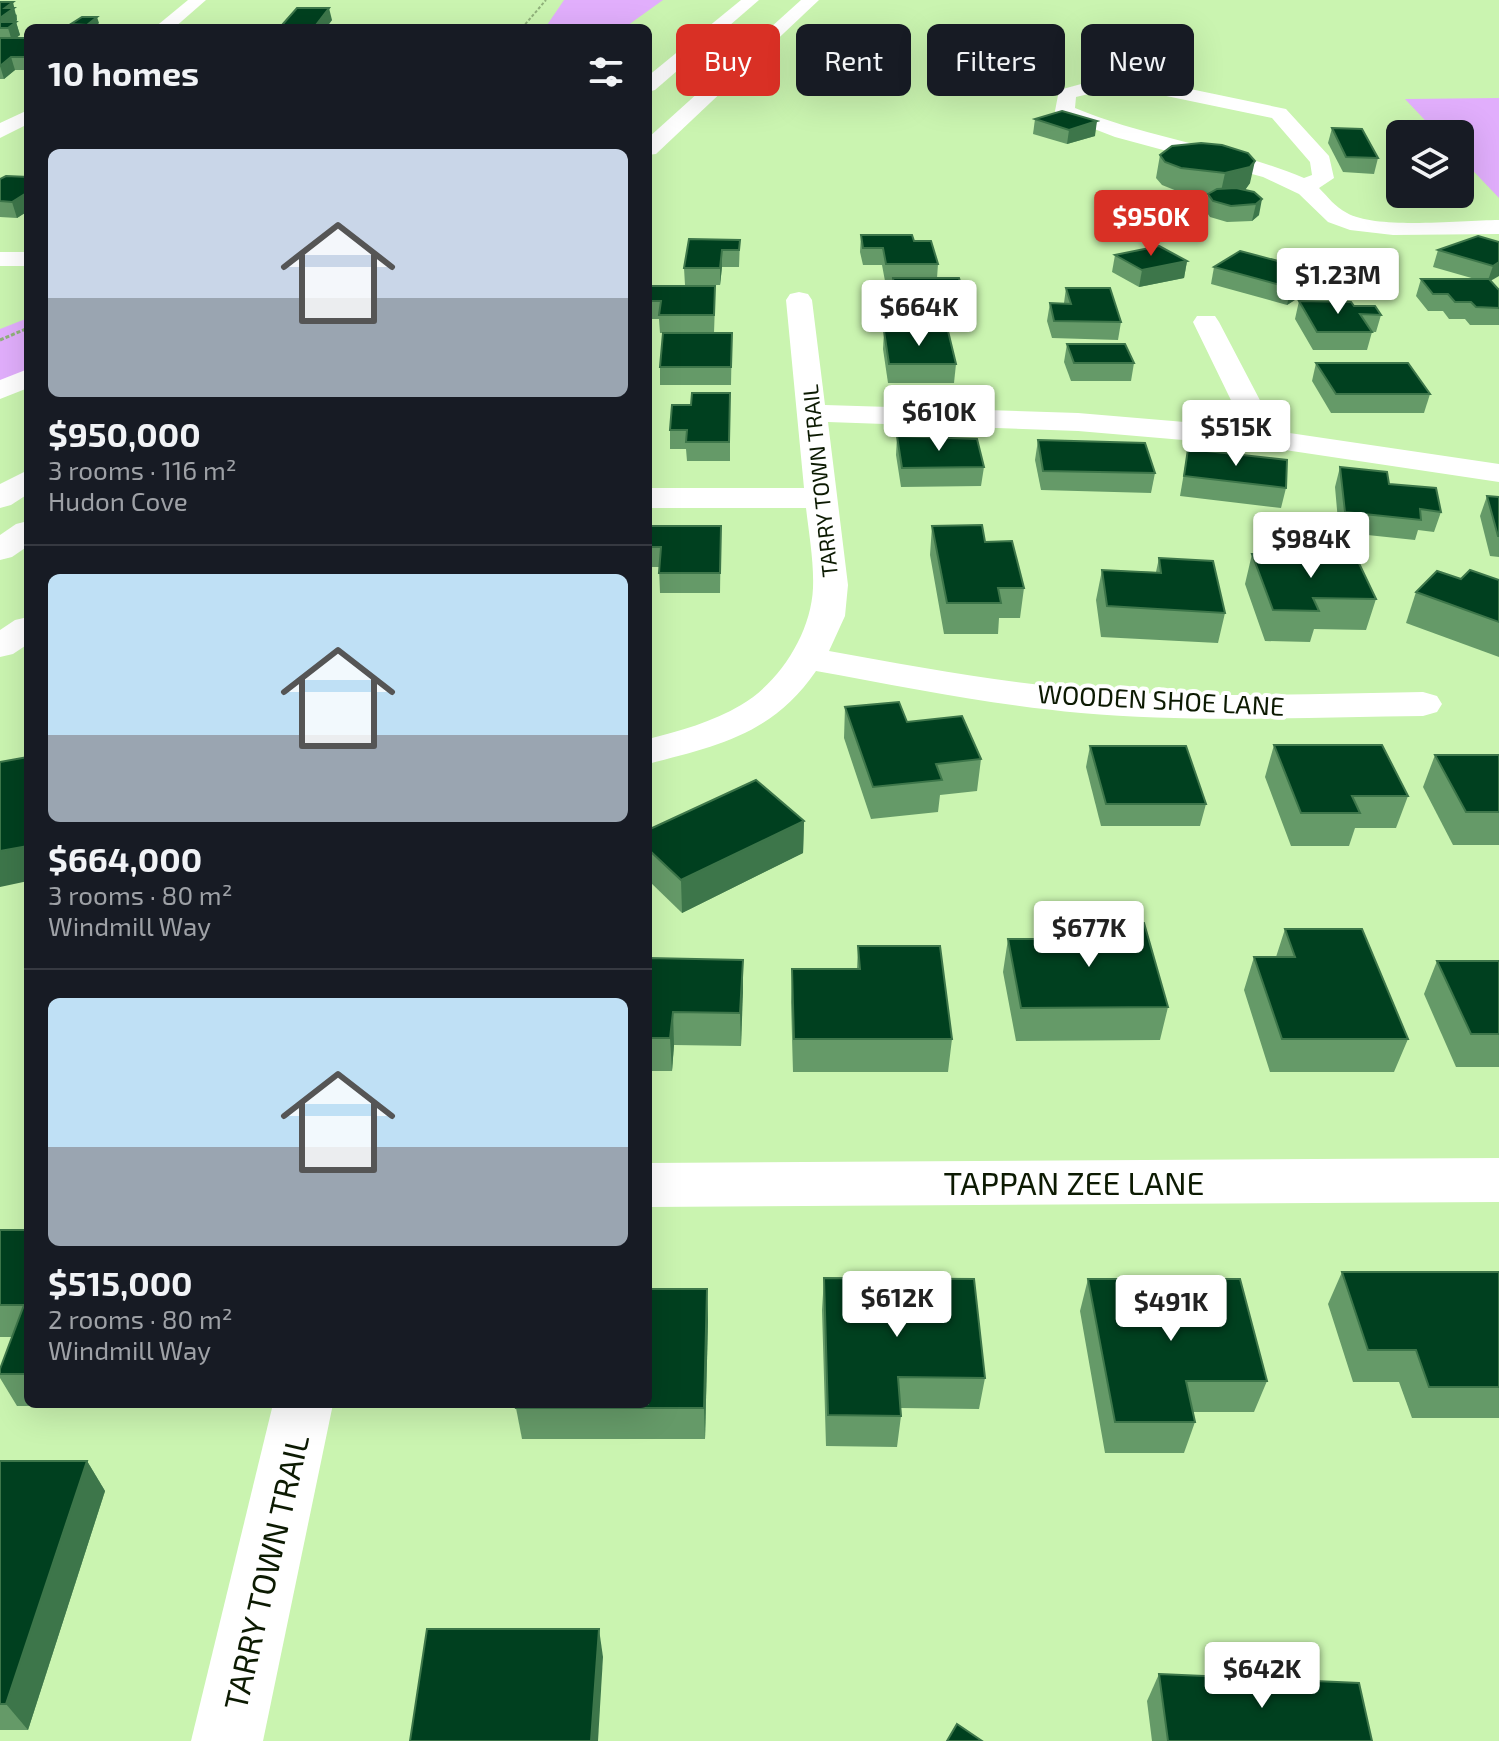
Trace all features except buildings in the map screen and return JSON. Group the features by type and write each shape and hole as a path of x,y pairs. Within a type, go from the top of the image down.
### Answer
{"main road":[{"path":"168,24 198,0"},
{"path":"652,83 751,0"},
{"path":"652,145 811,0"},
{"path":"1303,186 1323,178 1321,161 1279,113 1147,86 1096,86 1066,94 1065,111 1101,129 1226,158 1303,186 1327,213 1357,225 1499,227"},
{"path":"0,132 24,118"},
{"path":"0,259 24,259"},
{"name":"TARRY TOWN TRAIL","path":"652,751 704,736 757,713 783,688 806,658 827,618 831,585 799,300"},
{"path":"1206,322 1265,438"},
{"path":"0,390 24,380"},
{"path":"811,413 1078,422 1265,438 1499,473"},
{"path":"0,498 24,483"},
{"path":"652,498 822,498"},
{"path":"0,550 24,534"},
{"path":"0,646 24,631"},
{"name":"WOODEN SHOE LANE","path":"806,658 947,683 1082,701 1204,706 1423,704"},
{"name":"TAPPAN ZEE LANE","path":"652,1185 1499,1180"},
{"name":"TARRY TOWN TRAIL","path":"227,1741 302,1408"}],"path":[{"path":"525,24 546,0"},
{"path":"0,340 24,330"}],"shaded area":[{"path":"564,0 663,0 630,24 548,24"},
{"path":"1499,98 1499,198 1474,172 1474,120 1425,120 1405,99"},
{"path":"24,320 24,373 0,383 0,329"}]}
